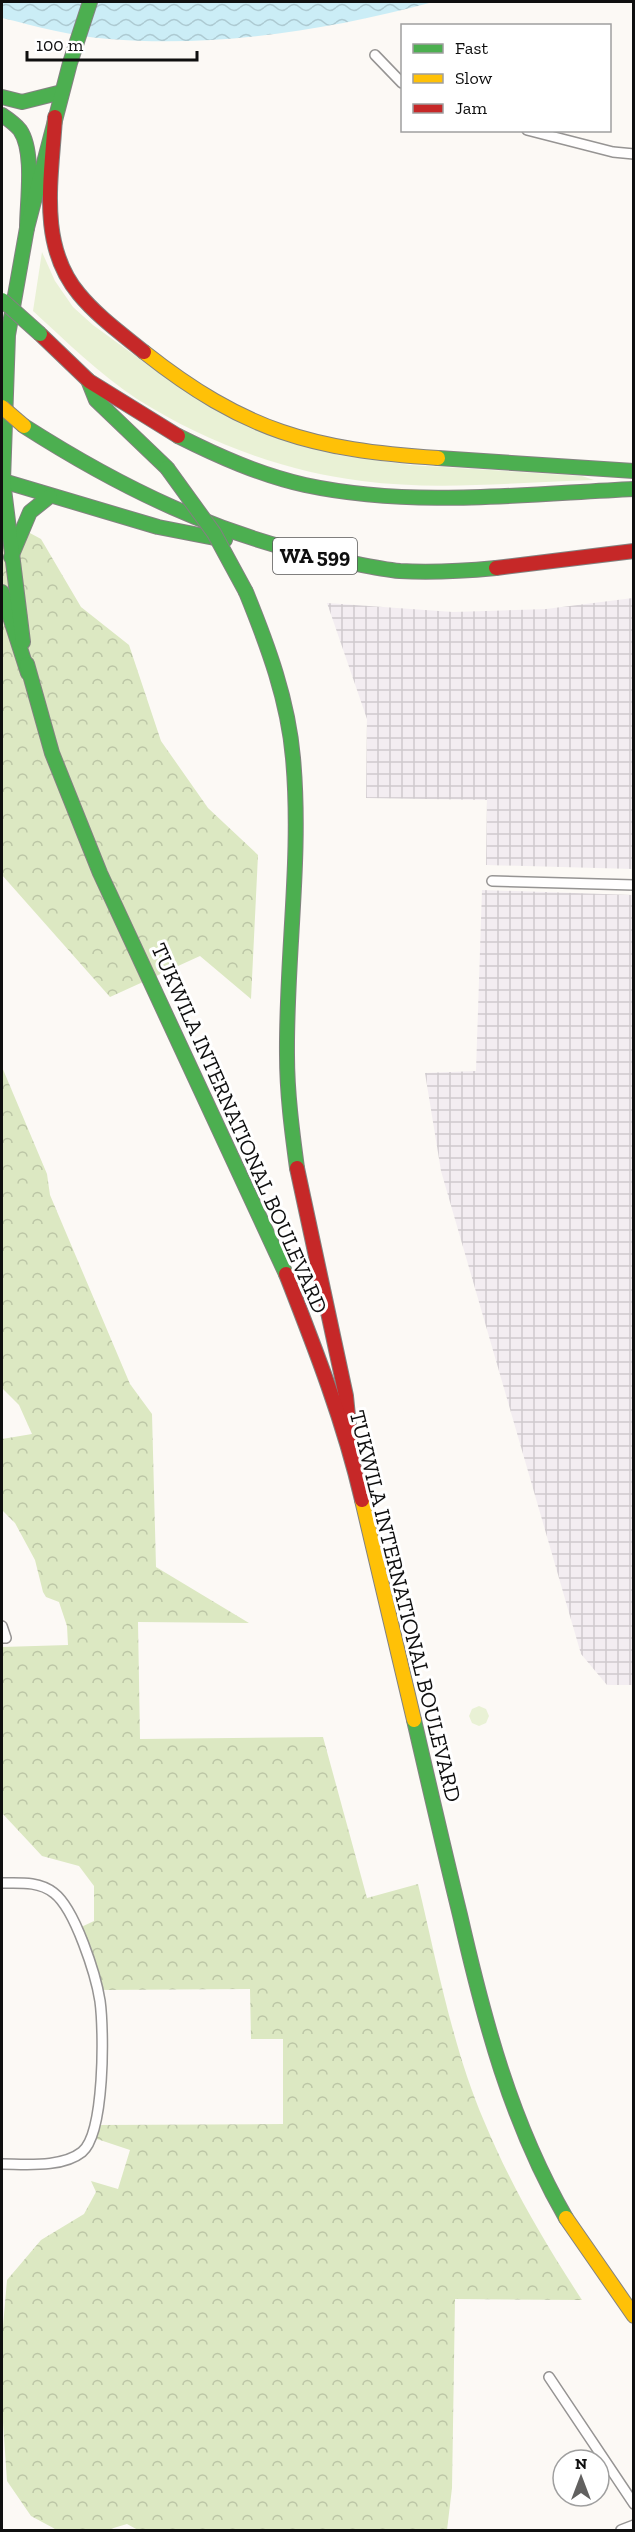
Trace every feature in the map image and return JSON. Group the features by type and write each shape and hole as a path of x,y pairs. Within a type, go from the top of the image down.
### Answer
{"main road":[{"name":"TUKWILA INTERNATIONAL BOULEVARD","path":"90,2 70,63 27,228 8,335 3,481 11,557 28,673 52,753 100,873 274,1244 319,1359 352,1456 469,1955 489,2033 514,2110 570,2224 633,2316"},
{"path":"2,97 22,102 62,92"},
{"path":"2,115 14,123 22,134 26,167 27,228"},
{"path":"56,117 52,222 54,244 58,259 74,288 98,315 150,357 238,414 271,429 301,438 384,455 633,471"},
{"path":"2,300 87,380 169,431 240,464 336,491 412,497 633,489"},
{"path":"87,380 96,400 166,468 214,533 246,592 271,654 286,715 293,757 296,811 287,1055 291,1120 300,1187 346,1396 352,1456"},
{"name":"WA 599","path":"2,407 24,426 80,463 170,510 224,531 314,556 400,571 549,564 633,551"},
{"path":"3,481 158,527 314,556"},
{"path":"11,557 30,512 50,496"},
{"path":"2,592 28,673"}],"street":[{"path":"375,55 401,82"},
{"path":"535,132 613,152 633,154"},
{"path":"492,881 633,885"},
{"path":"2,1626 6,1638 2,1638"},
{"path":"2,1883 43,1886 56,1894 68,1911 88,1957 100,2001 101,2082 97,2123 91,2140 82,2152 71,2158 51,2162 2,2164"},
{"path":"549,2377 633,2504"},
{"path":"622,2530 633,2525"}],"shaded area":[{"path":"633,598 633,869 486,865 487,800 366,798 367,719 327,603 453,612 546,609"},
{"path":"482,890 633,895 633,1685 607,1685 581,1654 441,1171 425,1073 476,1071"}],"green space":[{"path":"42,252 55,281 73,307 93,325 156,371 337,455 411,465 582,476 594,480 449,486 362,481 274,462 217,441 190,429 137,399 84,357 33,311"},
{"path":"2,518 41,539 81,607 129,645 161,741 208,808 258,855 251,999 200,956 110,997 2,875"},
{"path":"2,1067 47,1174 50,1195 130,1384 152,1414 156,1567 249,1623 138,1622 140,1739 323,1737 367,1898 418,1884 446,2004 473,2093 516,2190 582,2300 455,2299 452,2488 447,2530 138,2530 127,2524 107,2530 57,2530 31,2516 7,2481 2,2408 2,2338 7,2280 41,2240 84,2214 96,2192 91,2181 118,2189 130,2150 94,2138 97,2125 283,2124 283,2039 251,2039 250,1989 98,1990 77,1929 94,1921 94,1886 79,1866 42,1856 2,1813 2,1647 68,1645 67,1626 59,1602 46,1597 35,1560 15,1523 2,1510 2,1439 32,1434 19,1405 2,1388"},
{"path":"479,1706 486,1709 489,1716 486,1723 479,1726 472,1723 469,1716 472,1709"}],"water":[{"path":"2,2 433,2 354,21 272,34 231,39 149,41 82,36 2,18"}],"traffic: fast":[{"path":"23,642 3,481 8,335 27,228 70,63 90,2"},
{"path":"2,97 22,102 62,92"},
{"path":"2,115 20,130 25,139 29,164 27,228"},
{"path":"2,300 40,334"},
{"path":"88,380 96,400 167,468"},
{"path":"24,426 60,449 134,489 210,523 250,537 332,559 391,570 436,572 496,568"},
{"path":"178,436 224,458 272,476 305,485 346,492 428,498 634,489"},
{"path":"438,458 634,471"},
{"path":"167,468 214,533 246,592"},
{"path":"3,481 158,527 225,540"},
{"path":"11,557 30,512 50,496"},
{"path":"2,592 28,673"},
{"path":"246,592 282,694 293,758 296,832 287,1055 297,1168"},
{"path":"27,664 52,753 100,873 286,1274"},
{"path":"414,1720 469,1954 501,2070 530,2145 566,2218"}],"traffic: slow":[{"path":"144,352 214,401 281,432 353,449 438,458"},
{"path":"2,407 24,426"},
{"path":"362,1500 414,1720"},
{"path":"566,2218 634,2316"}],"traffic: jam":[{"path":"55,117 50,209 57,254 66,274 86,302 144,352"},
{"path":"40,334 89,381 178,436"},
{"path":"496,568 634,551"},
{"path":"297,1168 346,1396 352,1456"},
{"path":"286,1274 338,1414 362,1500"}]}
